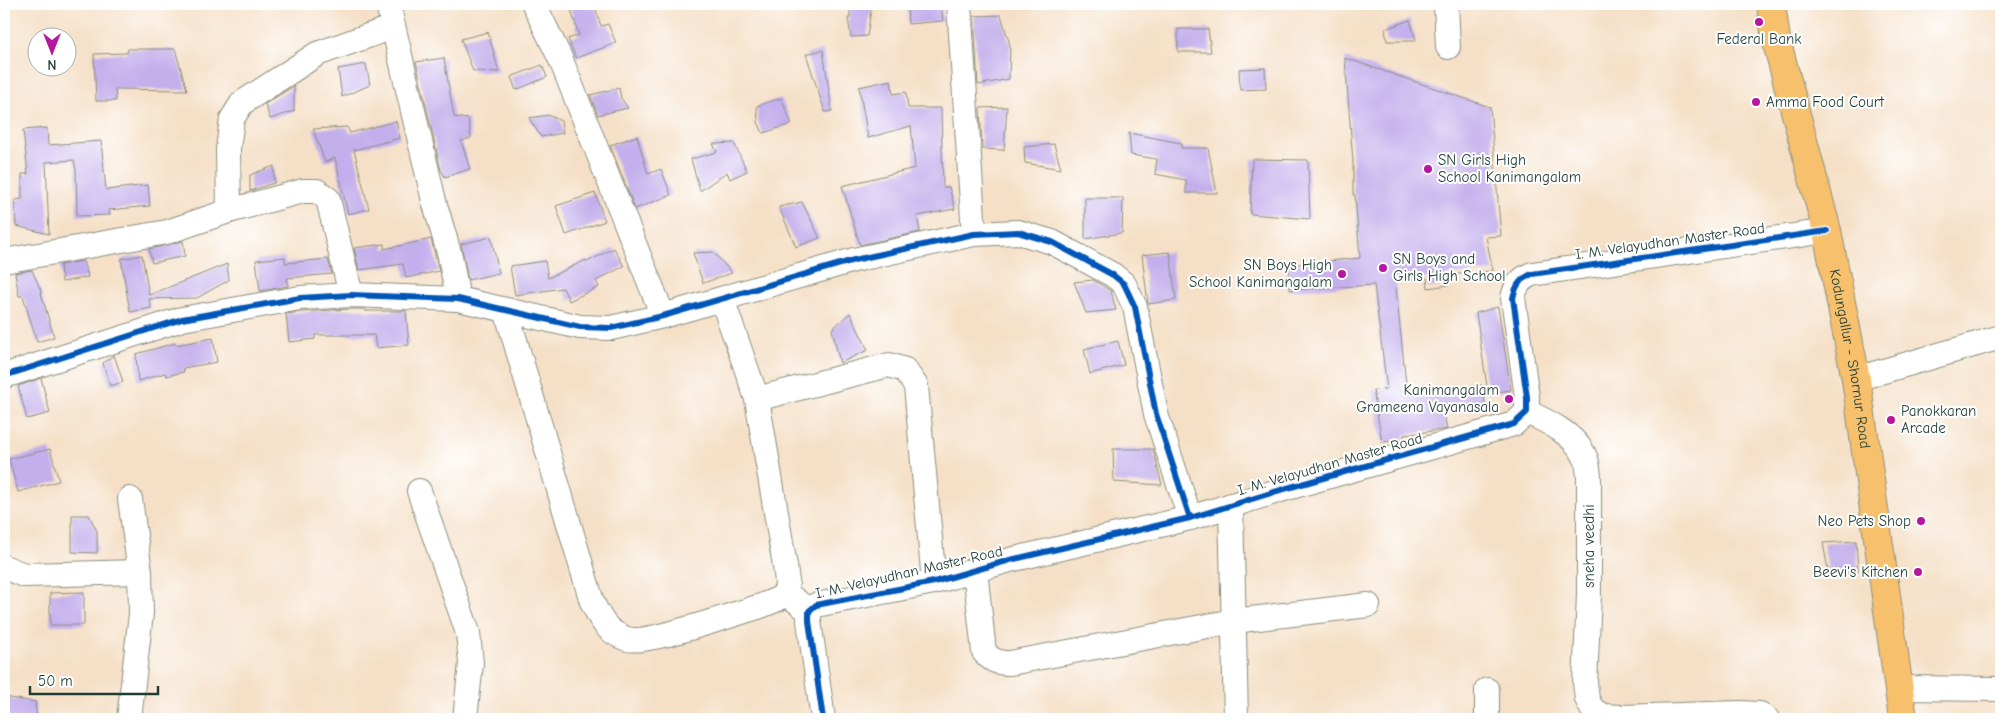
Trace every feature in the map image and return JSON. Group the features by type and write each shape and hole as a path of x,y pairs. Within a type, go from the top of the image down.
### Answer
{"main road":[{"name":"Kodungallur - Shornur Road","path":"1772,4 1776,39 1827,231 1856,379 1902,719"}],"street":[{"path":"388,4 434,201 450,256 458,299"},
{"path":"534,4 561,60 663,316"},
{"path":"959,4 974,234"},
{"path":"1446,4 1448,46"},
{"path":"229,211 228,149 232,119 242,103 317,54 393,27"},
{"path":"4,261 167,232 229,211 302,191 317,191 328,199 351,295"},
{"name":"I. M. Velayudhan Master Road","path":"823,719 810,610 816,605 934,582 975,570 1190,518 1514,424 1526,412 1527,397 1513,298 1515,287 1522,278 1532,274 1827,231"},
{"path":"4,376 182,319 300,298 351,295 458,299 580,327 611,328 663,316 854,260 974,234 1018,232 1052,242 1112,275 1124,284 1135,307 1156,414 1190,518"},
{"path":"506,310 592,602 605,627 628,640 652,638 761,606 778,599 786,592 785,566 757,399 722,299"},
{"path":"1856,379 2001,336"},
{"path":"757,399 889,365 905,370 916,386 934,582"},
{"name":"sneha veedhi","path":"1526,412 1553,423 1575,443 1586,457 1589,476 1589,595 1585,683 1592,709 1603,716 1739,713 1760,714 1767,719"},
{"path":"419,491 468,633 471,663 465,719"},
{"path":"129,719 141,613 140,572 130,499"},
{"path":"1231,505 1236,719"},
{"path":"4,568 24,575 140,572"},
{"path":"975,570 984,652 990,660 1000,663 1010,663 1234,621 1368,605"},
{"path":"786,592 810,610"},
{"path":"1898,688 2001,688"},
{"path":"1487,690 1487,719"}],"building":[{"path":"569,4 594,4 601,26 608,24 616,43 576,58 568,39 579,35"},
{"path":"850,4 872,4 867,36 851,37 848,18 850,18"},
{"path":"907,4 941,4 943,21 908,24"},
{"path":"1001,15 1010,45 1009,79 978,85 974,16"},
{"path":"1410,20 1416,41 1387,41 1385,29"},
{"path":"1178,29 1208,29 1211,52 1178,52"},
{"path":"488,32 499,72 473,71 461,39"},
{"path":"128,49 175,49 187,90 115,89 116,101 96,101 94,54 127,53"},
{"path":"823,50 832,111 825,112 806,54"},
{"path":"444,58 454,117 468,119 471,138 461,141 470,169 445,177 441,170 416,62"},
{"path":"1345,58 1490,107 1501,236 1486,237 1493,271 1447,275 1448,285 1428,288 1427,278 1395,280 1407,393 1482,385 1485,403 1443,409 1447,429 1404,435 1404,440 1382,442 1373,390 1387,389 1374,285 1290,290 1289,265 1360,258 1355,195 1353,195 1353,162"},
{"path":"366,64 370,85 342,97 338,69"},
{"path":"542,65 547,77 516,90 511,77"},
{"path":"1265,68 1266,89 1240,90 1239,69"},
{"path":"891,80 893,94 906,92 908,108 941,108 943,187 949,187 955,209 917,216 920,232 860,245 842,186 915,168 911,126 868,138 859,87"},
{"path":"294,86 294,111 270,119 265,104"},
{"path":"619,88 621,98 628,108 598,115 590,95"},
{"path":"781,98 792,124 763,133 758,122 757,106"},
{"path":"1007,107 1004,150 982,149 980,108"},
{"path":"549,115 561,121 563,133 541,137 529,118"},
{"path":"396,121 400,138 354,150 369,209 348,214 335,158 325,162 313,129 347,127 350,133"},
{"path":"47,128 48,145 101,141 106,190 148,185 150,206 109,210 110,215 77,216 74,160 46,162 49,234 16,226 15,200 22,199 22,174 28,174 23,130"},
{"path":"1129,133 1181,143 1181,148 1208,148 1217,193 1186,193 1186,180 1155,174 1157,159 1131,155"},
{"path":"637,136 648,174 661,169 671,195 635,209 610,145"},
{"path":"734,143 747,171 730,179 727,172 700,191 691,159 717,152 713,144"},
{"path":"1054,144 1061,169 1025,163 1024,147"},
{"path":"1252,159 1308,160 1310,219 1250,214"},
{"path":"274,166 274,183 250,191 250,175"},
{"path":"595,193 605,221 566,235 556,206"},
{"path":"1085,198 1123,198 1122,233 1085,239"},
{"path":"802,202 820,238 796,247 779,207"},
{"path":"491,237 499,273 468,280 461,244"},
{"path":"431,239 439,271 406,278 403,264 359,270 354,248 384,244 384,249"},
{"path":"183,241 185,256 152,263 149,249"},
{"path":"614,248 624,266 596,281 599,287 569,301 563,288 515,295 510,266 545,261 548,278 586,260 587,262"},
{"path":"713,252 732,273 703,283 693,253"},
{"path":"1170,252 1176,300 1148,304 1142,255"},
{"path":"142,255 149,295 227,264 229,280 197,298 149,299 151,308 130,312 121,259"},
{"path":"285,257 285,263 328,259 332,274 287,278 288,286 260,291 256,260"},
{"path":"83,261 88,277 62,282 60,265"},
{"path":"32,270 42,293 54,337 37,342 23,296 19,296 15,273"},
{"path":"1093,280 1111,291 1116,310 1086,313 1074,282"},
{"path":"1498,307 1511,390 1488,393 1476,313"},
{"path":"351,309 406,311 409,345 376,348 374,335 315,335 315,339 289,342 286,314"},
{"path":"850,313 868,350 840,363 832,329"},
{"path":"213,338 217,362 183,368 184,372 166,376 165,373 138,381 136,354 175,343 176,345"},
{"path":"1118,341 1124,365 1090,374 1084,349"},
{"path":"114,355 123,382 110,386 103,363"},
{"path":"41,378 50,413 27,419 18,386"},
{"path":"50,449 59,481 18,492 9,459"},
{"path":"1113,449 1153,449 1162,485 1114,482"},
{"path":"72,515 89,515 97,531 97,553 72,552"},
{"path":"1856,541 1858,571 1829,575 1823,543"},
{"path":"84,592 84,625 50,625 50,593"},
{"path":"4,697 35,702 37,719 4,719"}],"cycle path":[{"path":"823,719 809,621 809,611 816,605 934,582 1010,560 1190,518 1284,489 1514,424 1527,412 1527,397 1513,298 1517,286 1524,278 1532,274 1827,231"},
{"path":"4,376 182,319 300,298 351,295 458,299 580,327 611,328 663,316 854,260 974,234 1018,232 1052,242 1113,275 1124,284 1135,307 1156,414 1190,518"}],"place":[{"name":"Federal Bank","path":"1759,22"},
{"name":"Amma Food Court","path":"1756,102"},
{"name":"SN Girls High School Kanimangalam","path":"1428,169"},
{"name":"SN Boys and Girls High School","path":"1383,268"},
{"name":"SN Boys High School Kanimangalam","path":"1342,274"},
{"name":"Kanimangalam Grameena Vayanasala","path":"1509,399"},
{"name":"Panokkaran Arcade","path":"1891,420"},
{"name":"Neo Pets Shop","path":"1921,521"},
{"name":"Beevi's Kitchen","path":"1918,572"}]}
